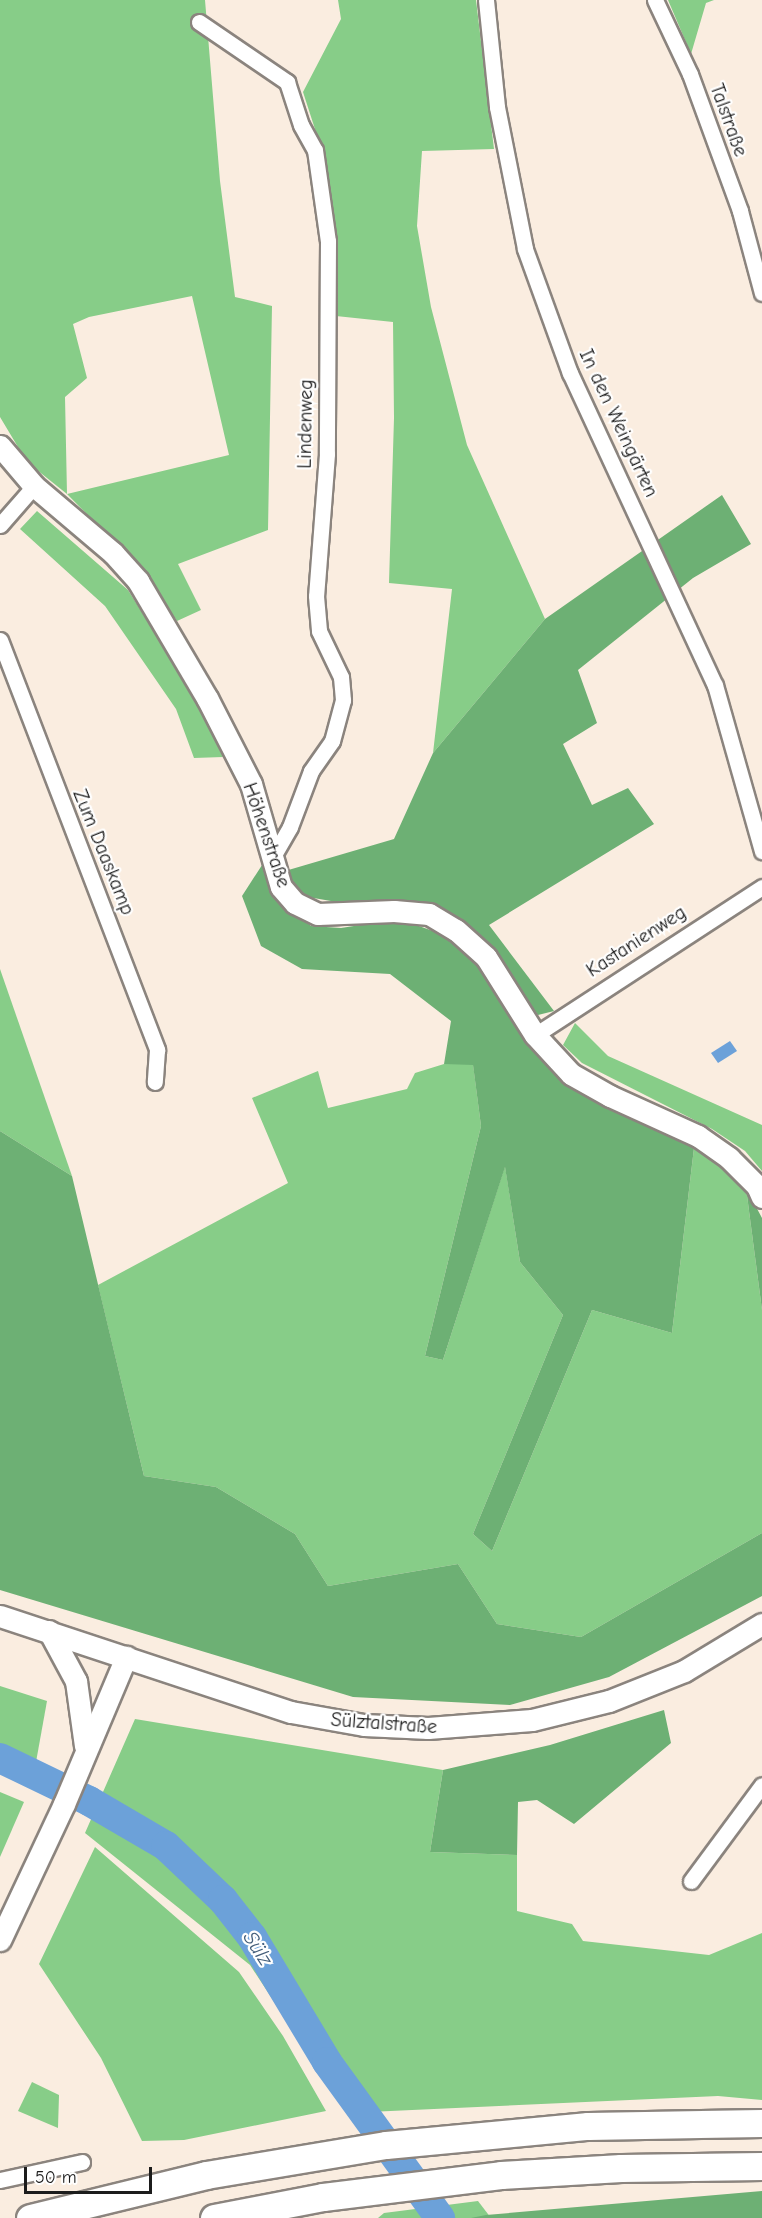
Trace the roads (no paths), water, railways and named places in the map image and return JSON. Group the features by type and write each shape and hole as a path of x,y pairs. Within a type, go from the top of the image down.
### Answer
{"highway":[{"path":"30,2218 206,2175 305,2157 467,2135 588,2126 762,2123"},
{"path":"214,2218 323,2198 501,2175 621,2168 762,2166"}],"main road":[{"name":"Höhenstraße","path":"0,446 34,486 113,553 138,581 207,698 251,784 281,887 295,903 318,914 429,914 456,930 486,957 535,1035 571,1074 610,1096 698,1136 729,1158 758,1186 762,1197"},
{"name":"Sülztalstraße","path":"0,1616 219,1690 327,1720 396,1727 485,1726 579,1710 638,1691 684,1671 762,1624"},
{"path":"49,1631 76,1681 85,1747"},
{"path":"0,1940 64,1804 85,1747 126,1657"}],"street":[{"name":"In den Weingärten","path":"486,0 497,107 525,249 570,373 715,685 762,851"},
{"name":"Talstraße","path":"655,0 702,106 740,211 762,293"},
{"name":"Lindenweg","path":"199,22 287,82 301,125 315,150 328,241 327,454 316,596 319,631 341,677 344,700 332,741 311,771 290,827 272,858"},
{"path":"0,525 34,486"},
{"name":"Zum Daaskamp","path":"0,640 158,1050 155,1082"},
{"name":"Kastanienweg","path":"535,1035 762,886"},
{"path":"691,1881 701,1855 762,1785"},
{"path":"0,2180 82,2162"}],"water":[{"path":"730,1041 737,1051 718,1063 711,1053"}],"waterway":[{"name":"Sülz","path":"0,1758 89,1801 166,1846 223,1900 252,1937 327,2062 440,2218"}]}
